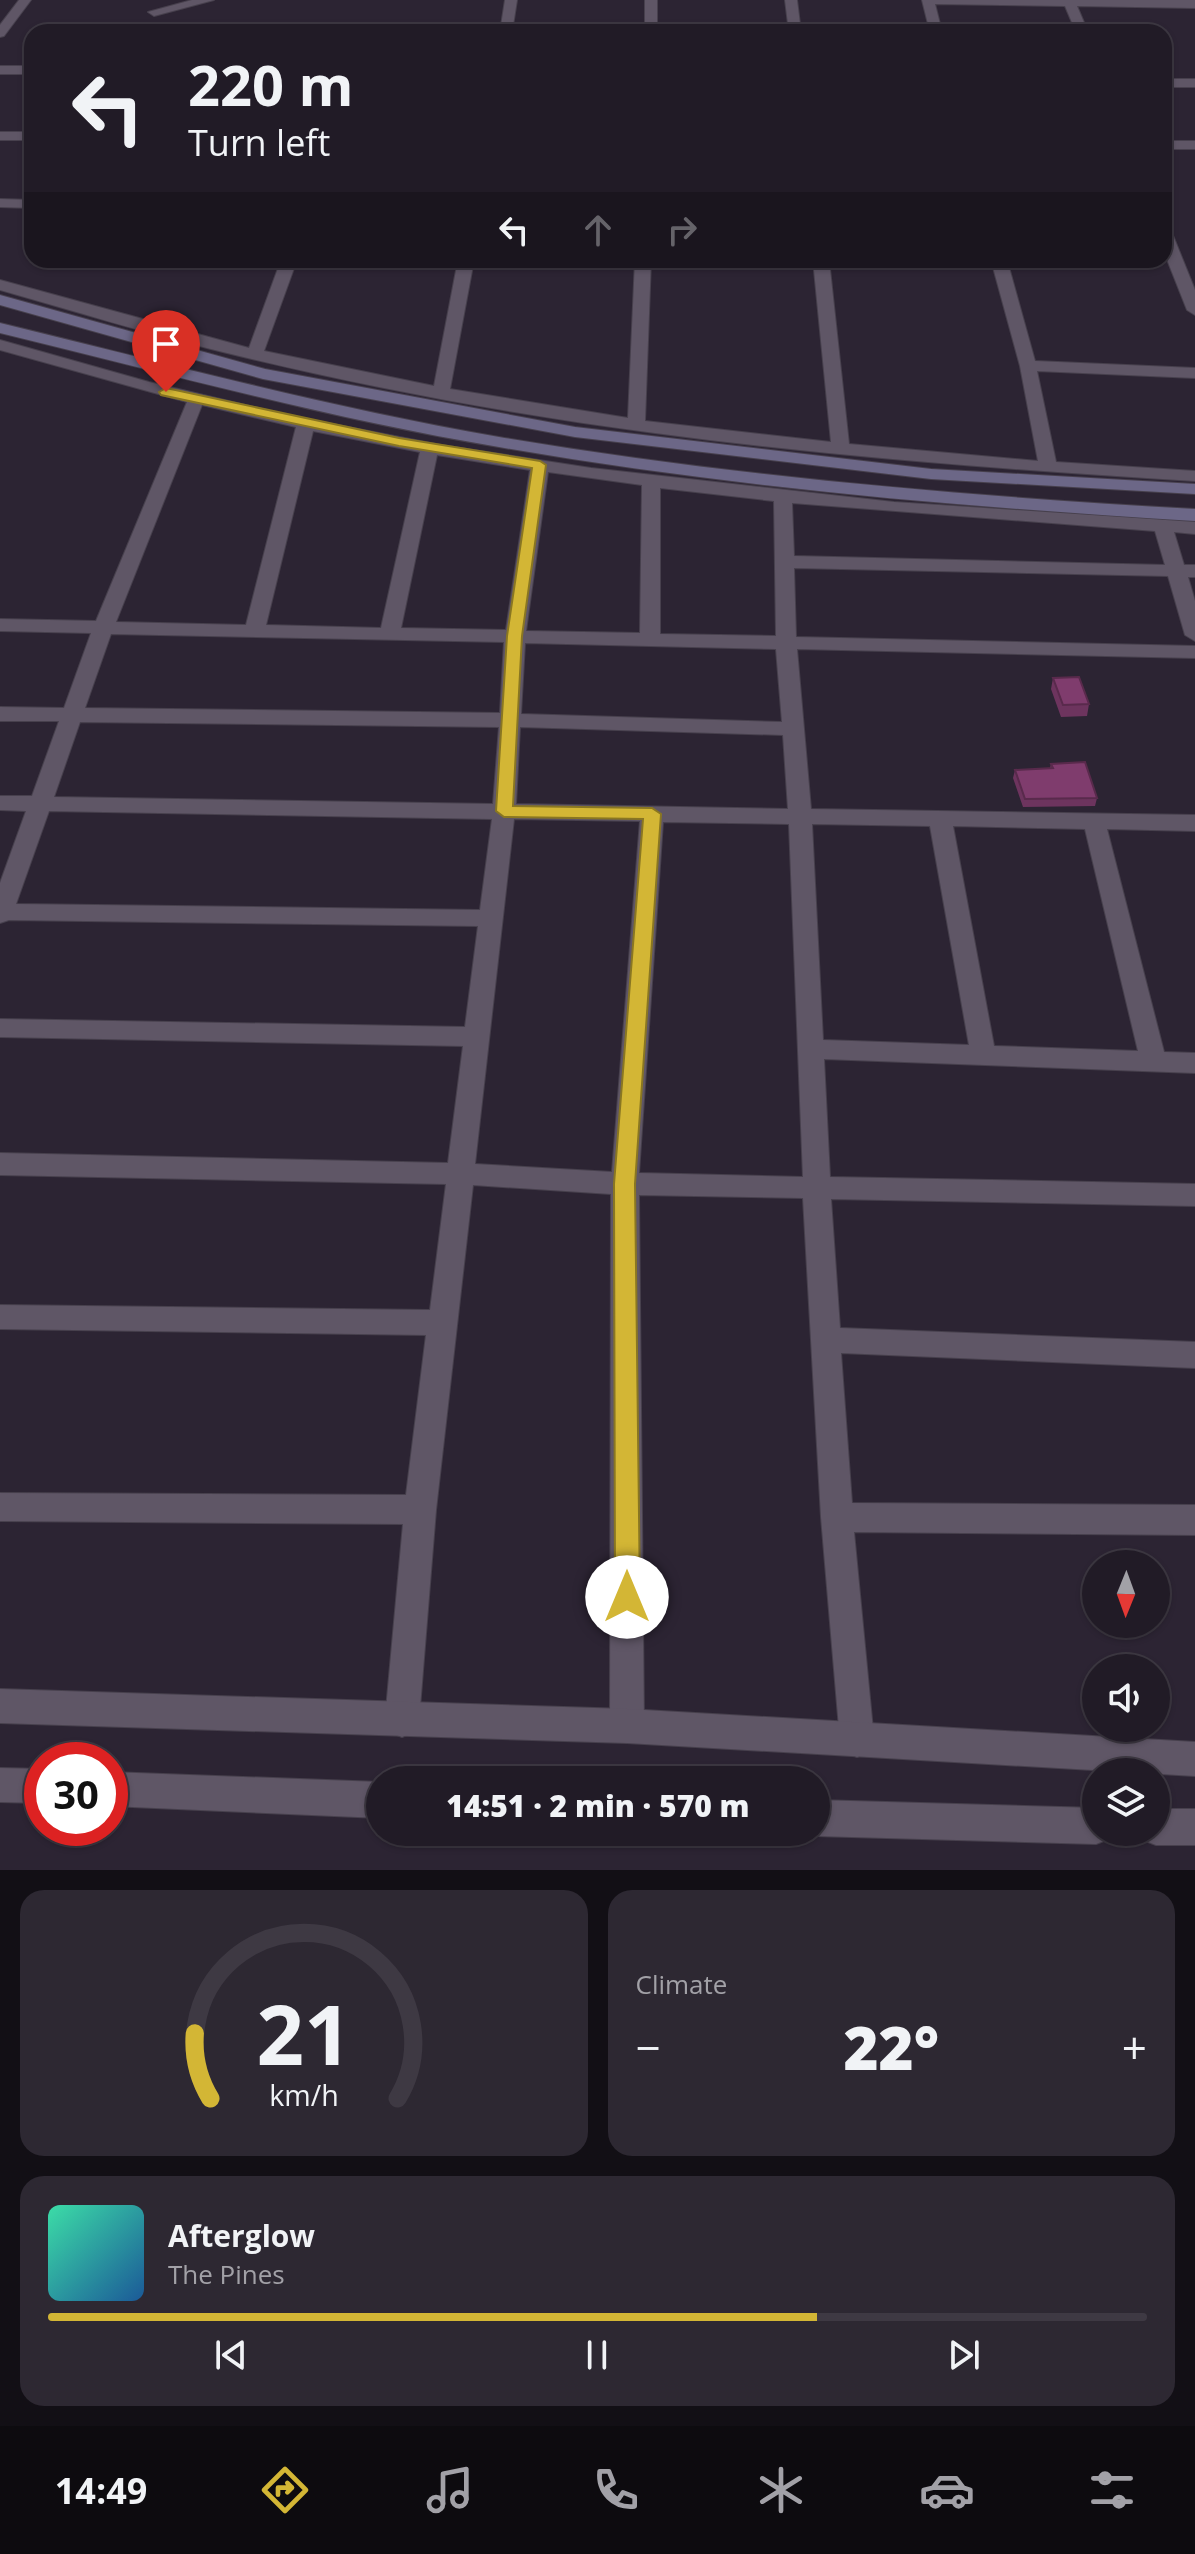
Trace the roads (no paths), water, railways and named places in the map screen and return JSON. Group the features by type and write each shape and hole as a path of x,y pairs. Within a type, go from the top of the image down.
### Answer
{"main road":[{"path":"0,300 263,374 575,432 798,461 931,474 1195,489"},
{"path":"0,328 180,374 498,442 637,462 974,502 1195,515"}],"street":[{"path":"0,11 13,0"},
{"path":"0,33 25,0"},
{"path":"154,11 208,0"},
{"path":"507,24 511,0"},
{"path":"651,0 651,24"},
{"path":"791,0 794,24"},
{"path":"934,24 928,0 1195,4"},
{"path":"1069,1 1079,24"},
{"path":"0,70 24,70"},
{"path":"1172,83 1195,83"},
{"path":"0,129 24,129"},
{"path":"0,136 24,136"},
{"path":"1172,145 1195,145"},
{"path":"1172,151 1195,152"},
{"path":"0,203 24,204"},
{"path":"1172,253 1195,310"},
{"path":"255,354 286,268"},
{"path":"441,393 464,268"},
{"path":"636,424 643,268"},
{"path":"822,268 841,448"},
{"path":"1001,268 1028,366 1048,468"},
{"path":"0,285 186,338 441,393 636,424 841,448 1048,468 1195,476"},
{"path":"0,345 196,400 430,448 540,465 917,510 1195,528"},
{"path":"1028,366 1195,373"},
{"path":"196,400 104,626 0,913 492,918"},
{"path":"255,630 306,424"},
{"path":"390,634 430,448"},
{"path":"402,1720 420,1510 504,811 515,636 540,465"},
{"path":"650,639 651,480"},
{"path":"783,494 786,642 800,816 816,1186 837,1517 857,1740"},
{"path":"1163,526 1186,571 1195,635"},
{"path":"784,562 1186,571"},
{"path":"0,625 1195,652"},
{"path":"0,714 510,720 793,729"},
{"path":"0,803 1195,823"},
{"path":"627,1726 625,1184 652,814"},
{"path":"940,819 983,1055"},
{"path":"1094,821 1153,1061"},
{"path":"0,1028 478,1037"},
{"path":"810,1049 1195,1063"},
{"path":"0,1164 462,1174 625,1184 1195,1195"},
{"path":"0,1317 443,1323"},
{"path":"826,1340 1195,1355"},
{"path":"0,1507 420,1510"},
{"path":"837,1517 1195,1520"},
{"path":"0,1706 627,1726 1195,1759"},
{"path":"0,1785 24,1786"},
{"path":"128,1790 366,1799"},
{"path":"830,1818 1082,1826"},
{"path":"1170,1827 1195,1827"}]}
